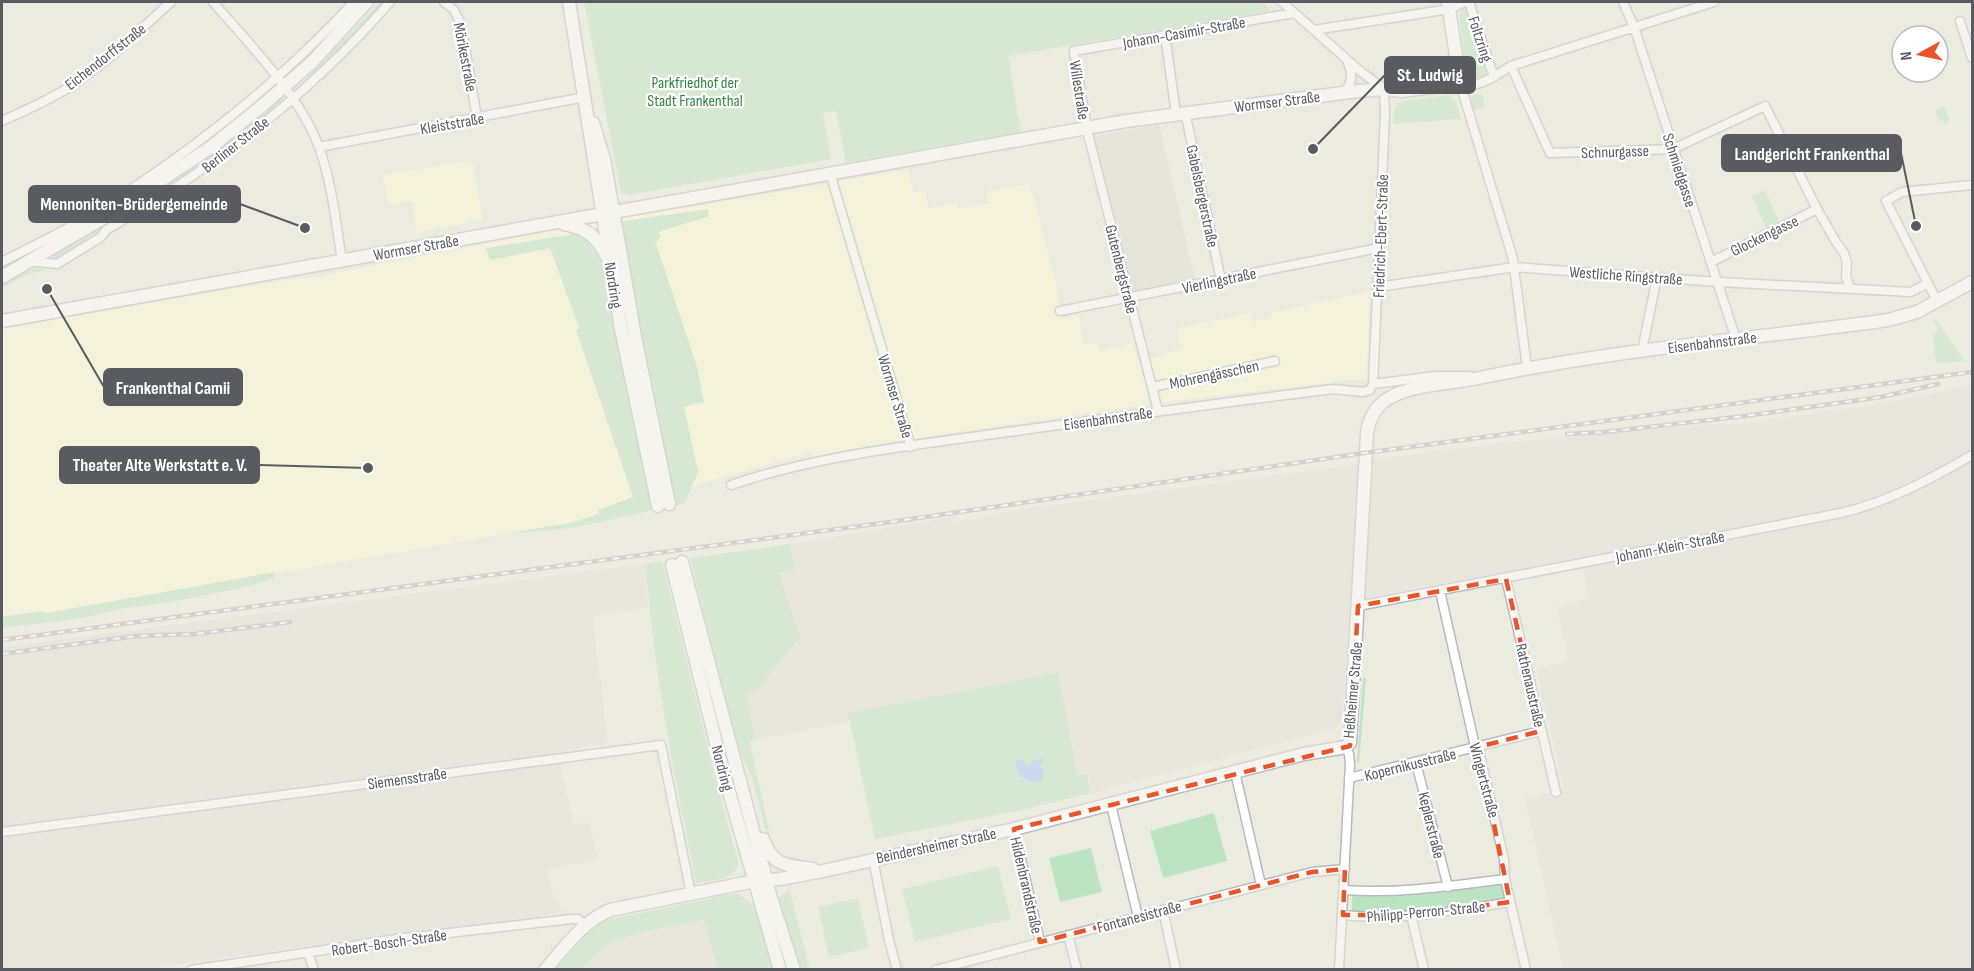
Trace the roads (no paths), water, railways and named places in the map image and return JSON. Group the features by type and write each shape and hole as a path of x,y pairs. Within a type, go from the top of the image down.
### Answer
{"main road":[{"name":"Berliner Straße","path":"330,44 343,26 367,2"},
{"name":"Berliner Straße","path":"2,277 110,214 211,147 284,87 330,44 349,31 377,2"},
{"name":"Nordring","path":"569,2 590,140 608,213 636,342 664,505 621,328 610,264 608,213"},
{"name":"Foltzring","path":"1449,5 1460,83"},
{"name":"Wormser Straße","path":"2,321 1087,128 1180,113 1342,93 1384,89 1402,91 1460,83"},
{"path":"557,222 581,227 590,233 600,244 610,264"},
{"name":"Berliner Straße","path":"2,272 27,261"},
{"name":"Eisenbahnstraße","path":"1375,411 1386,399 1406,390 1527,368 1888,320 1917,312 1972,282"},
{"name":"Heßheimer Straße","path":"1346,747 1350,743 1366,438 1368,425 1375,411"},
{"name":"Nordring","path":"780,969 761,880 733,756 677,563 722,767 761,880 794,969"},
{"name":"Beindersheimer Straße","path":"545,969 585,925 610,910 761,880 823,871 1014,829 1318,751 1346,747"},
{"name":"Nordring","path":"733,756 768,851 773,858 788,866 823,871"}],"street":[{"name":"Eichendorffstraße","path":"2,121 68,87 104,61 168,2"},
{"path":"213,2 284,87 310,128 319,147 328,180 342,261"},
{"name":"Berliner Straße","path":"27,261 57,264 101,237 106,230 186,182 228,151 354,2"},
{"name":"Berliner Straße","path":"2,262 77,223 139,184 212,132 339,55 390,2"},
{"name":"Mörikestraße","path":"444,2 454,10 461,24 477,118"},
{"path":"1282,2 1347,60 1384,89"},
{"path":"1314,30 1467,2"},
{"name":"Foltzring","path":"1467,2 1494,77"},
{"name":"Schmiedgasse","path":"1623,2 1634,27 1736,339"},
{"name":"Wormser Straße","path":"1460,83 1471,86 1494,77 1511,66 1714,2"},
{"name":"Johann-Casimir-Straße","path":"1074,51 1294,13"},
{"path":"1960,21 1972,58"},
{"name":"Gabelsbergerstraße","path":"1165,35 1180,113 1221,280"},
{"name":"Willestraße","path":"1074,51 1087,128"},
{"path":"1342,93 1350,85 1352,78 1347,60"},
{"name":"Schnurgasse","path":"1511,66 1550,153 1673,149 1766,106 1817,209"},
{"path":"1460,83 1515,267 1527,368"},
{"name":"Friedrich-Ebert-Straße","path":"1373,384 1385,114 1384,89"},
{"name":"Kleiststraße","path":"319,147 585,97"},
{"name":"Gutenbergstraße","path":"1087,128 1158,411"},
{"name":"Wormser Straße","path":"830,173 911,447"},
{"path":"1937,301 1886,201 1902,192 1972,185"},
{"path":"1817,209 1844,253 1846,276 1850,289"},
{"name":"Glockengasse","path":"1711,262 1817,209"},
{"name":"Vierlingstraße","path":"1060,311 1379,248"},
{"name":"Westliche Ringstraße","path":"1378,287 1515,267 1850,289 1911,291 1928,283"},
{"path":"1642,351 1657,277"},
{"name":"Mohrengässchen","path":"1152,387 1275,361"},
{"name":"Eisenbahnstraße","path":"731,485 808,463 1158,411 1334,388 1363,392 1370,390 1373,384 1436,376 1485,377"},
{"name":"Johann-Klein-Straße","path":"1358,606 1856,510 1941,474 1972,455"},
{"name":"Rathenaustraße","path":"1506,579 1556,792"},
{"name":"Wingertstraße","path":"1440,591 1474,742 1478,747 1504,859 1505,879 1526,969"},
{"name":"Kopernikusstraße","path":"1349,778 1541,731"},
{"name":"Siemensstraße","path":"2,832 661,745 691,894"},
{"name":"Heßheimer Straße","path":"1339,969 1349,778 1349,754 1346,747"},
{"name":"Keplerstraße","path":"1416,763 1448,887"},
{"path":"1235,772 1261,885"},
{"path":"1111,805 1138,917"},
{"name":"Hildenbrandstraße","path":"1014,829 1040,942"},
{"path":"873,859 897,969"},
{"name":"Fontanesistraße","path":"935,969 1312,872 1345,869"},
{"name":"Philipp-Perron-Straße","path":"1344,890 1386,892 1505,879"},
{"name":"Philipp-Perron-Straße","path":"1342,915 1367,917 1411,915 1510,902"},
{"path":"1163,910 1176,969"},
{"path":"1411,915 1424,969"},
{"name":"Robert-Bosch-Straße","path":"190,969 397,939 571,919 578,919 585,925"},
{"name":"Hildenbrandstraße","path":"1068,935 1077,969"},
{"path":"308,952 314,969"}],"water":[{"path":"1043,758 1040,765 1044,773 1042,781 1029,781 1018,774 1015,761 1023,760 1027,767 1033,763 1033,760"}],"railway":[{"path":"2,640 898,521 1357,454 1972,372"},
{"path":"1567,434 1605,432 1745,416 1881,397 1938,384"},
{"path":"2,654 136,636 195,634 290,622"}],"place":[{"name":"St. Ludwig","path":"1313,149"},
{"name":"Landgericht Frankenthal","path":"1916,226"},
{"name":"Mennoniten-Brüdergemeinde","path":"305,228"},
{"name":"Frankenthal Camii","path":"47,289"},
{"name":"Theater Alte Werkstatt e. V.","path":"368,468"}],"park label":[{"name":"Parkfriedhof der Stadt Frankenthal","path":"695,91"}]}
